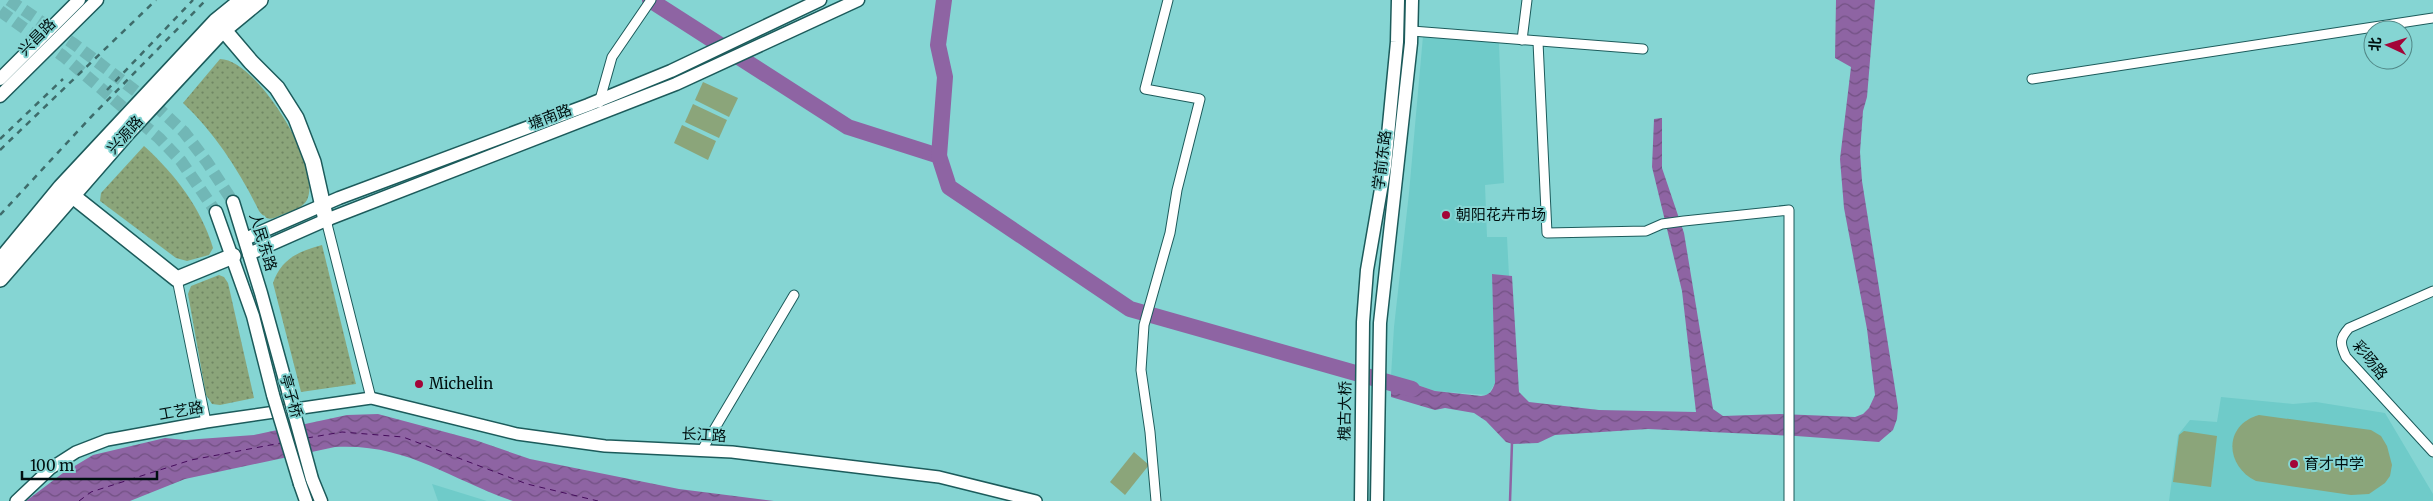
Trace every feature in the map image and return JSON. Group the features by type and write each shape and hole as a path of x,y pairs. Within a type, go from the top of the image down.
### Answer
{"main road":[{"name":"兴昌路","path":"0,79 79,0"},
{"name":"兴昌路","path":"0,96 97,0"},
{"name":"兴源路","path":"0,260 220,26 242,0"},
{"name":"兴源路","path":"220,26 260,0"},
{"name":"塘南路","path":"245,239 323,205 599,100 692,61 820,0"},
{"name":"塘南路","path":"249,254 326,220 598,116 706,70 858,0"},
{"name":"学前东路","path":"1363,322 1367,270 1384,166 1398,30 1398,0"},
{"name":"学前东路","path":"1376,501 1380,323 1412,31 1412,0"},
{"path":"220,26 277,88 296,118 312,162 326,220"},
{"name":"兴源路","path":"0,279 66,191"},
{"path":"66,191 177,279 233,256"},
{"name":"人民东路","path":"232,202 245,239 288,391 306,481"},
{"name":"亭子桥","path":"216,212 253,316 273,396 306,481"},
{"name":"槐古大桥","path":"1361,501 1363,322"},
{"path":"306,481 306,501"},
{"path":"306,481 321,501"}],"street":[{"path":"598,116 599,100 612,57 651,0"},
{"path":"1156,501 1150,432 1141,370 1144,325 1170,233 1177,190 1200,99 1146,89 1168,0"},
{"path":"1522,40 1527,0"},
{"path":"2032,79 2433,18"},
{"path":"1412,31 1642,49"},
{"path":"1538,42 1547,233 1646,231 1662,224 1789,210 1789,501"},
{"path":"326,220 371,398"},
{"path":"177,279 206,422"},
{"name":"彩旸路","path":"2433,291 2349,328 2342,336 2340,345 2346,357 2433,452"},
{"path":"702,450 794,295"},
{"name":"工艺路","path":"16,501 51,468 76,452 107,440 206,422 371,398"},
{"name":"长江路","path":"371,398 517,434 605,446 732,452 939,477 1036,501"}],"shaded area":[{"name":"朝阳花卉市场","path":"1423,36 1499,43 1504,183 1485,185 1487,237 1507,237 1509,276 1492,274 1495,383 1488,395 1435,391 1391,376 1394,327 1409,193"},
{"name":"育才中学","path":"2221,397 2293,404 2316,402 2385,413 2433,494 2433,501 2169,501 2178,435 2190,420 2217,422"},
{"path":"432,484 487,501 438,501"}],"green space":[{"path":"220,59 235,64 251,76 268,95 296,141 305,164 309,184 307,200 296,209 271,219 262,214 226,154 206,127 183,103"},
{"path":"703,82 738,98 729,117 695,100"},
{"path":"693,104 727,120 719,138 685,122"},
{"path":"682,125 716,141 708,160 674,143"},
{"path":"144,146 186,192 208,233 213,248 209,255 187,261 176,258 100,201 101,193"},
{"path":"322,245 356,384 301,392 273,283 281,268 292,257"},
{"path":"219,275 224,277 228,283 254,398 220,405 212,404 206,395 188,294 191,286"},
{"path":"2259,415 2371,430 2381,436 2387,446 2392,465 2390,476 2385,483 2369,494 2351,495 2256,481 2238,466 2232,446 2234,436 2239,427 2247,420"},
{"path":"2184,431 2217,436 2211,487 2173,482 2179,435"},
{"path":"1134,452 1149,465 1125,495 1110,482"}],"water":[{"path":"1836,0 1875,0 1867,97 1863,111 1860,152 1862,181 1898,407 1897,419 1893,430 1879,442 1648,429 1555,435 1538,443 1513,444 1506,442 1486,421 1474,413 1445,408 1435,410 1391,397 1391,376 1435,391 1481,396 1487,395 1490,392 1495,383 1492,274 1512,276 1519,392 1529,402 1599,410 1696,412 1682,291 1652,167 1654,119 1662,118 1662,168 1684,233 1713,409 1723,416 1780,414 1855,417 1863,414 1869,408 1875,395 1867,329 1844,208 1840,159 1851,67 1835,58"},
{"path":"378,414 475,440 530,459 679,489 774,501 513,501 427,464 406,457 361,447 335,447 185,479 130,501 26,501 63,473 93,455 165,438 185,440 254,435 347,415"}],"waterway":[{"path":"650,0 848,127 939,156 949,187 1130,309 1412,389"},
{"path":"939,156 945,77 938,45 944,0"},
{"path":"1510,501 1512,443"}],"ferry route":[{"path":"307,438 342,432 403,437 527,484 598,501"},
{"path":"79,501 91,492 191,460 281,443"}],"tunnel":[{"path":"9,0 74,44 158,108 184,132 207,162 233,202"},
{"path":"0,11 63,56 159,138 181,161 216,212"}],"railway":[{"path":"0,150 156,0"},
{"path":"107,90 193,0"},
{"path":"0,215 90,118 206,0"},
{"path":"0,139 63,79"}],"place":[{"name":"朝阳花卉市场","path":"1446,215"},
{"name":"Michelin","path":"419,384"},
{"name":"育才中学","path":"2294,464"}]}
